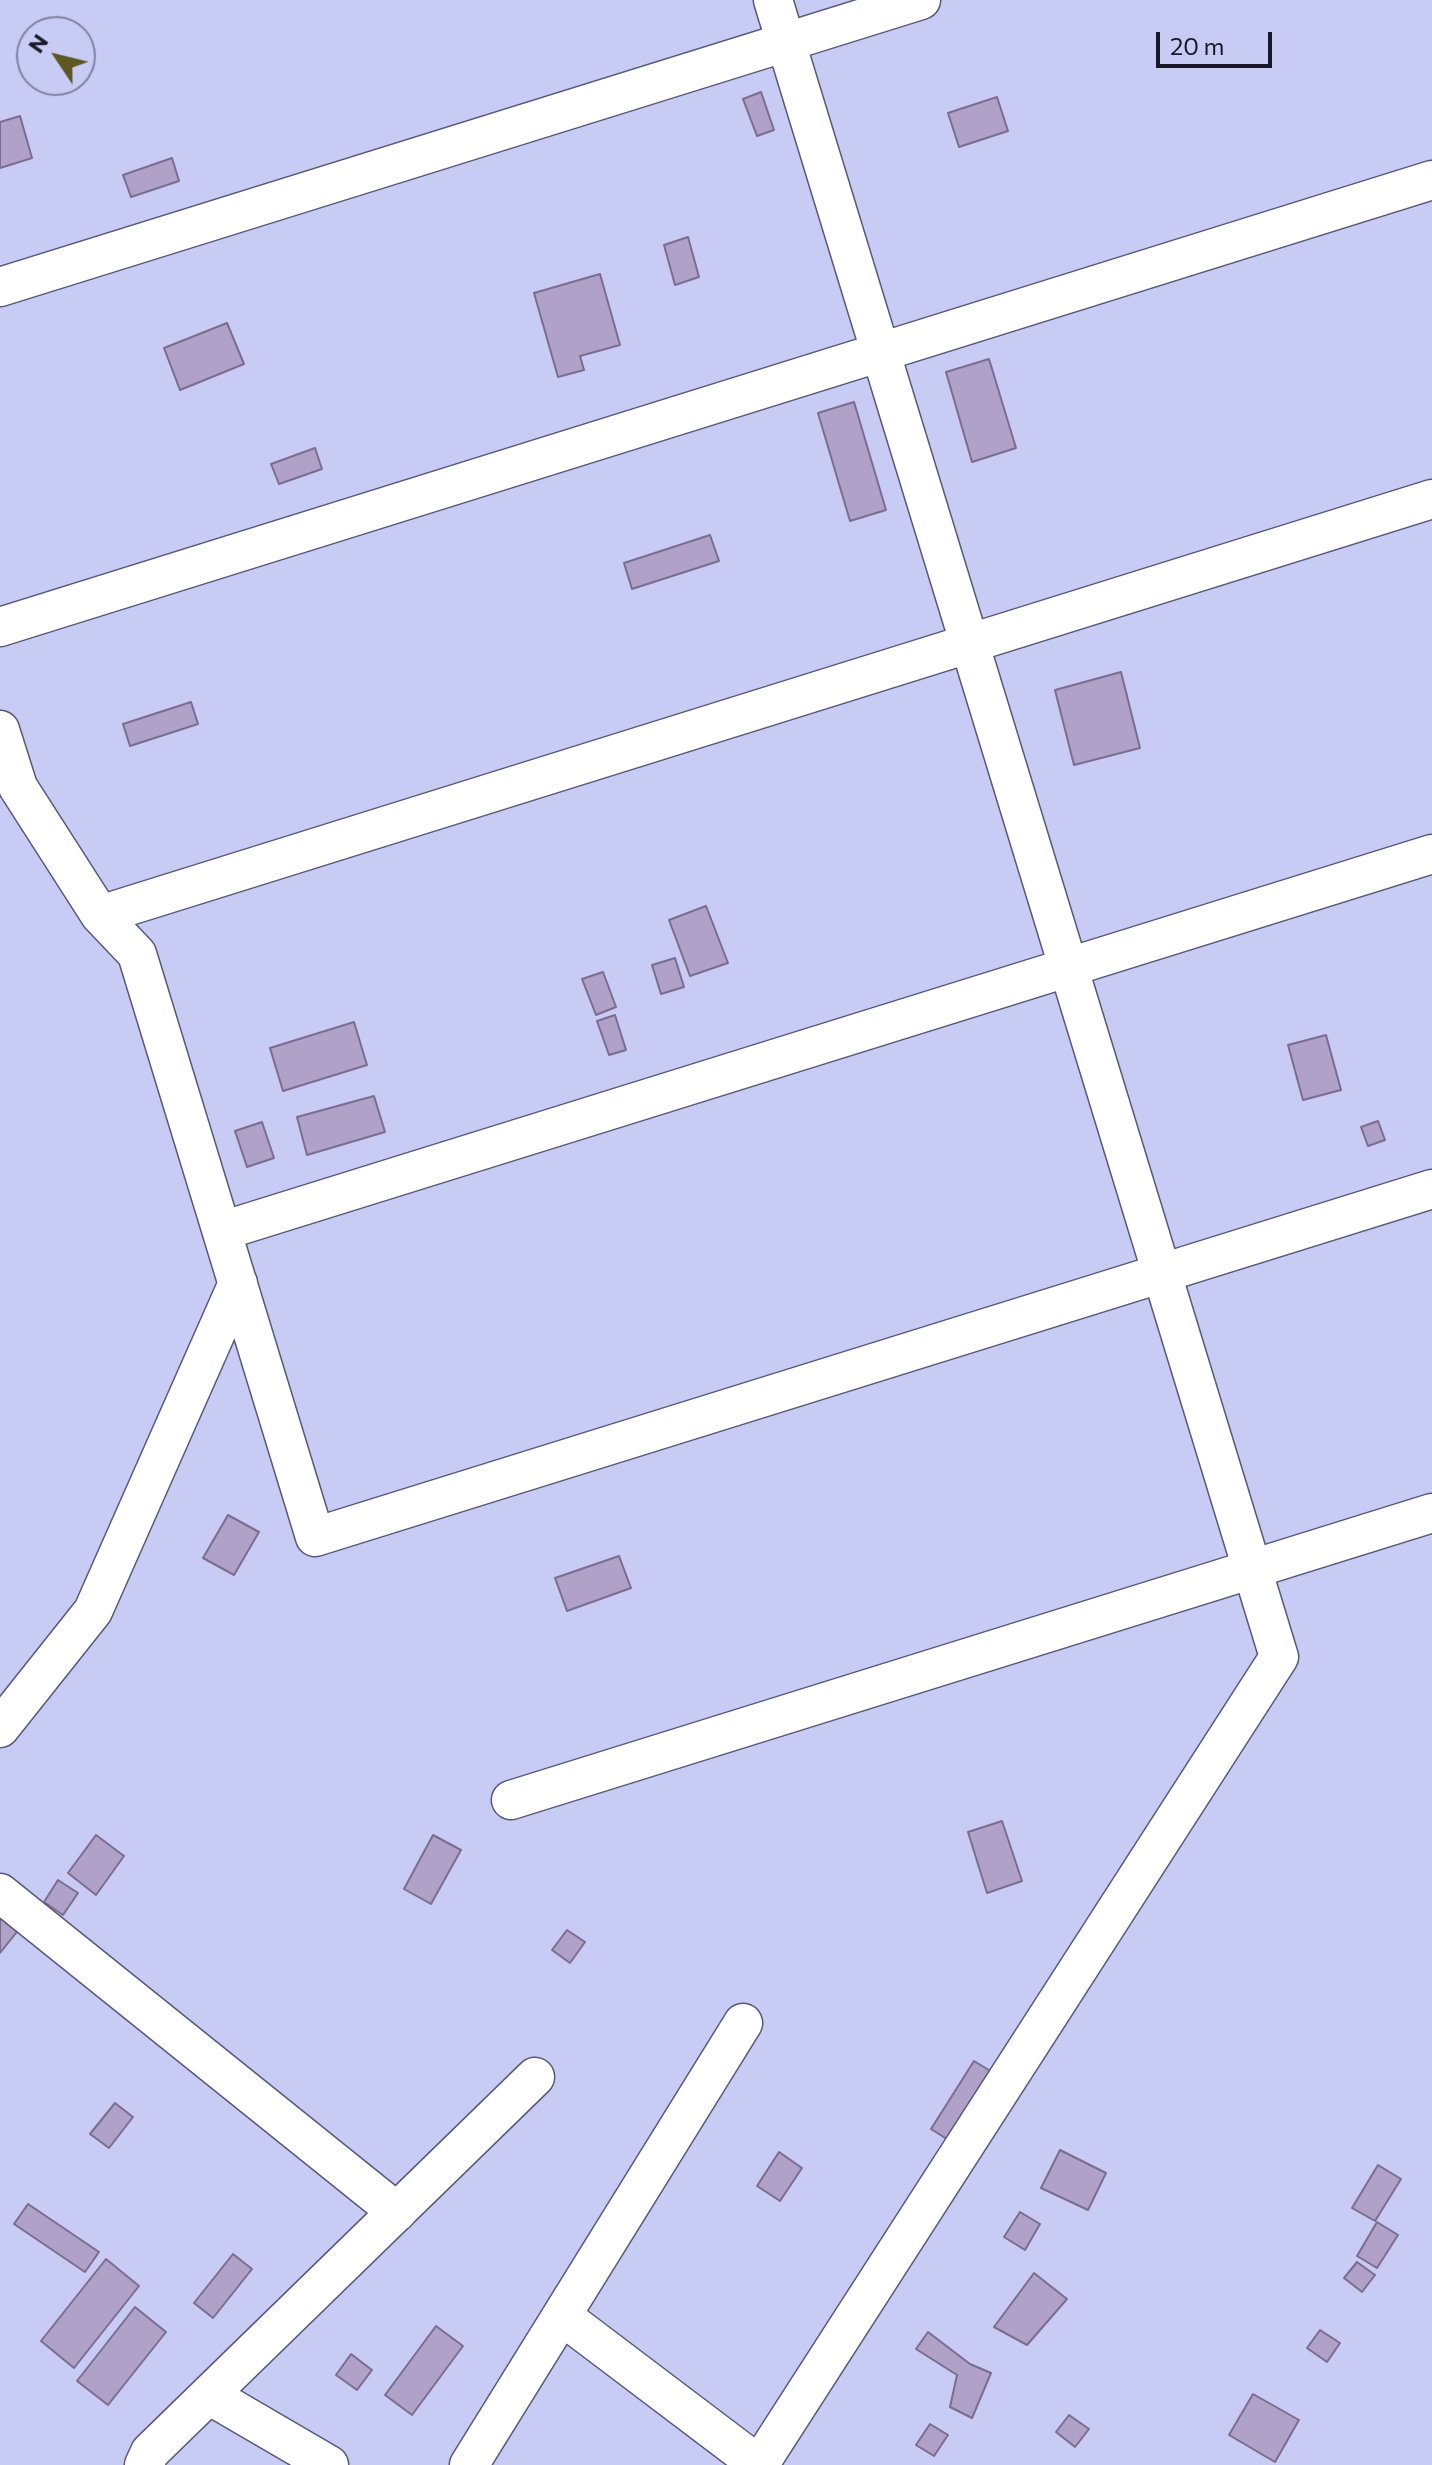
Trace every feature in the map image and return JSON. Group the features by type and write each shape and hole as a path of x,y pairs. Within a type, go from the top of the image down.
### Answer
{"street":[{"path":"562,2316 759,2465 1279,1657 773,0"},
{"path":"0,287 921,0"},
{"path":"0,627 1432,180"},
{"path":"100,915 1432,499"},
{"path":"0,730 18,787 100,915 137,954 315,1537 1432,1189"},
{"path":"222,1231 1432,854"},
{"path":"0,1728 93,1611 238,1283"},
{"path":"511,1800 1432,1513"},
{"path":"0,1893 397,2212"},
{"path":"469,2465 743,2023"},
{"path":"144,2465 150,2452 535,2077"},
{"path":"209,2395 329,2465"}],"building":[{"path":"761,92 774,130 757,136 743,99"},
{"path":"997,97 1008,131 959,147 948,113"},
{"path":"20,116 32,158 0,168 0,122"},
{"path":"172,158 179,181 131,197 123,175"},
{"path":"688,237 699,277 675,285 664,245"},
{"path":"600,274 620,345 580,356 584,370 558,377 534,293"},
{"path":"227,323 244,364 180,390 164,348"},
{"path":"989,359 1016,448 972,462 946,372"},
{"path":"854,402 886,510 850,521 818,413"},
{"path":"315,448 322,469 279,484 271,464"},
{"path":"710,535 719,561 632,589 624,563"},
{"path":"1121,672 1140,748 1074,765 1055,690"},
{"path":"191,702 198,724 130,746 123,724"},
{"path":"706,906 728,963 690,976 669,920"},
{"path":"675,958 684,987 661,994 652,965"},
{"path":"603,972 616,1007 596,1015 582,979"},
{"path":"615,1015 626,1050 609,1055 597,1021"},
{"path":"354,1022 367,1065 283,1091 270,1048"},
{"path":"1326,1035 1341,1090 1303,1100 1288,1045"},
{"path":"374,1096 385,1132 307,1155 297,1117"},
{"path":"1378,1121 1385,1140 1368,1146 1361,1127"},
{"path":"262,1122 274,1158 247,1167 235,1131"},
{"path":"228,1515 259,1532 234,1575 203,1558"},
{"path":"619,1556 631,1588 567,1611 555,1578"},
{"path":"1002,1821 1022,1881 987,1893 968,1832"},
{"path":"96,1835 124,1856 96,1895 68,1873"},
{"path":"433,1835 461,1850 431,1904 404,1889"},
{"path":"58,1880 78,1893 63,1915 44,1902"},
{"path":"0,1903 24,1923 0,1953"},
{"path":"567,1930 585,1942 570,1963 552,1950"},
{"path":"974,2061 997,2075 953,2143 931,2129"},
{"path":"115,2103 133,2117 109,2148 90,2134"},
{"path":"1060,2150 1106,2173 1088,2210 1041,2188"},
{"path":"779,2152 802,2168 780,2201 757,2186"},
{"path":"1378,2165 1401,2179 1375,2221 1352,2208"},
{"path":"28,2204 99,2252 85,2272 14,2224"},
{"path":"1020,2212 1040,2224 1025,2250 1004,2237"},
{"path":"1377,2222 1398,2235 1377,2268 1357,2256"},
{"path":"233,2254 252,2269 213,2318 194,2303"},
{"path":"106,2259 139,2286 74,2368 41,2341"},
{"path":"1357,2262 1375,2275 1362,2292 1344,2278"},
{"path":"1034,2273 1067,2299 1027,2345 994,2327"},
{"path":"135,2307 166,2332 108,2405 77,2381"},
{"path":"436,2326 463,2346 412,2415 385,2395"},
{"path":"1320,2330 1340,2343 1327,2362 1307,2348"},
{"path":"928,2332 970,2364 991,2373 972,2418 950,2407 957,2375 916,2349"},
{"path":"351,2354 372,2370 357,2390 336,2375"},
{"path":"1253,2394 1299,2420 1275,2462 1229,2435"},
{"path":"1069,2415 1089,2429 1075,2447 1056,2432"},
{"path":"930,2424 948,2435 934,2456 916,2445"}]}
